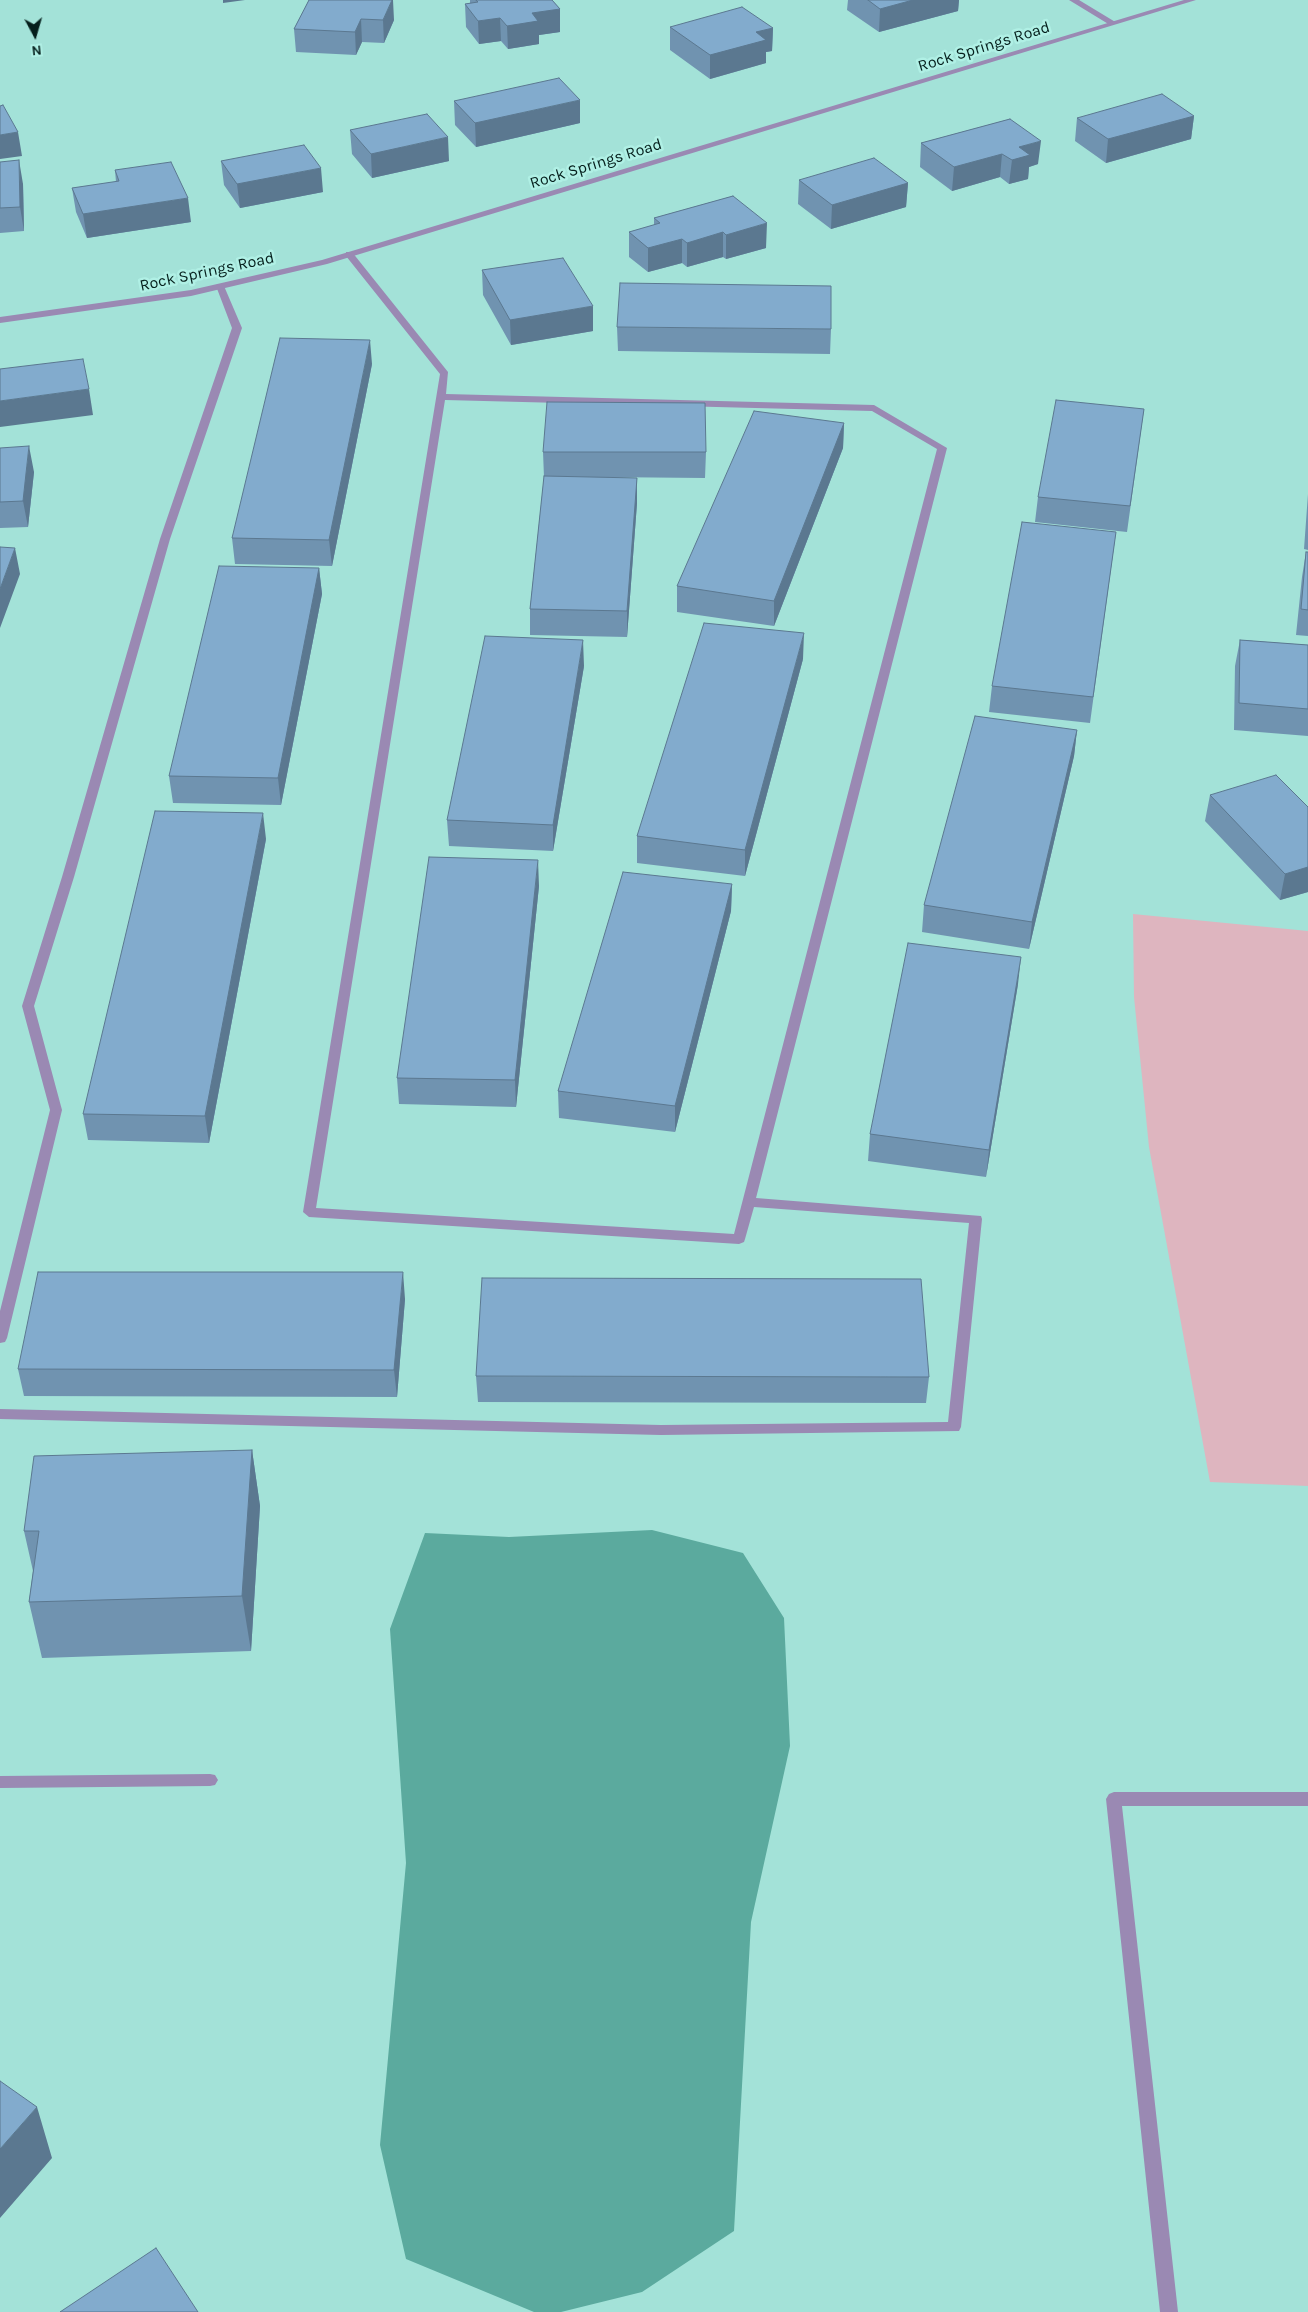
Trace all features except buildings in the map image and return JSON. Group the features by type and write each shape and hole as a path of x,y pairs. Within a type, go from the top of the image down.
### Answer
{"street":[{"path":"1073,0 1113,23"},
{"name":"Rock Springs Road","path":"0,320 74,312 220,286 349,254 1192,0"},
{"path":"349,254 445,374 441,397 309,1212 740,1239 942,448 874,408 441,397"},
{"path":"0,1338 56,1110 28,1006 68,877 165,540 237,328 220,286"},
{"path":"0,1414 661,1430 954,1428 976,1219 749,1202"},
{"path":"0,1782 210,1780"},
{"path":"1169,2312 1114,1799 1308,1799"}],"shaded area":[{"path":"1133,914 1308,931 1308,1486 1210,1482 1149,1147 1134,997"},
{"path":"652,1530 743,1553 784,1618 790,1746 751,1922 734,2231 642,2292 561,2312 534,2312 406,2259 380,2145 406,1863 390,1629 425,1533 509,1537"}]}
